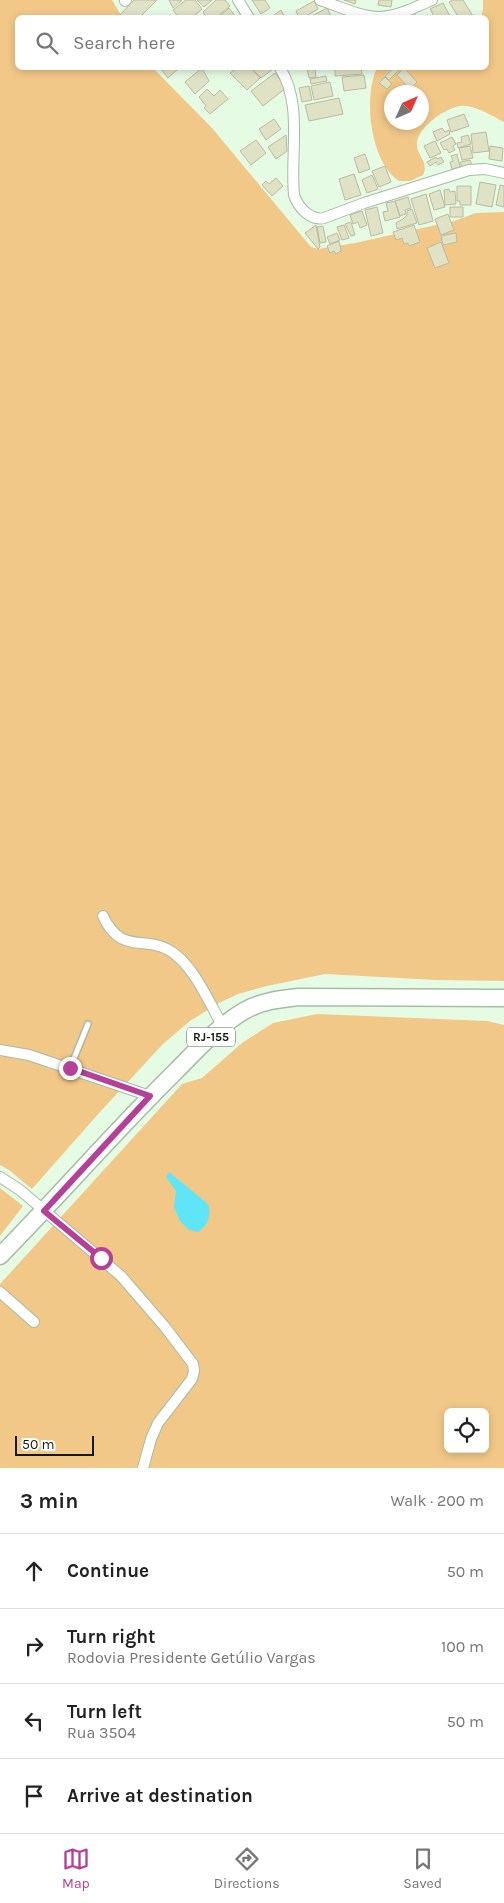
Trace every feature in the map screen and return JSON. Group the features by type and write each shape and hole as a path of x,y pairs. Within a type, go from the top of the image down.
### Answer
{"main road":[{"name":"RJ-155","path":"0,1256 150,1096 222,1026 245,1010 280,999 368,996 504,998"}],"street":[{"path":"238,0 247,15"},
{"path":"320,0 369,15"},
{"path":"385,15 398,13 432,0"},
{"path":"281,70 288,82 293,103 294,195 301,208 310,216 320,219 324,218 364,203 469,170 486,169 504,172"},
{"path":"103,916 112,930 126,941 165,948 179,957 189,968 222,1026"},
{"path":"0,1050 29,1055 150,1096"},
{"path":"0,1177 20,1190 121,1276 193,1364 192,1379 158,1423 151,1439 143,1468"},
{"path":"0,1292 34,1322"}],"lane":[{"path":"70,1068 88,1024"}],"shaded area":[{"path":"0,0 112,0 121,15 15,15 15,70 155,70 212,128 311,247 318,249 355,243 454,221 476,213 504,212 504,981 436,980 325,974 238,994 190,1021 163,1044 32,1189 0,1165"},
{"path":"483,0 504,0 504,122 483,111 460,106 439,115 429,123 429,85 384,85 384,130 423,130 418,139 417,146 425,167 423,175 410,181 399,181 389,172 381,159 372,128 370,95 376,70 489,70 489,15 482,15"},
{"path":"317,1014 487,1021 504,1025 504,1468 0,1468 0,1284 182,1084 202,1078 242,1043 273,1023"},
{"path":"0,1188 23,1206 0,1236"}],"water":[{"path":"169,1172 208,1204 210,1212 208,1220 198,1232 189,1230 180,1221 174,1207 176,1191 166,1177"}],"building":[{"path":"134,0 157,0 142,15 120,15"},
{"path":"169,0 182,0 173,8"},
{"path":"186,0 195,0 202,9 195,15 177,15 173,10"},
{"path":"197,0 212,0 204,7"},
{"path":"216,0 225,0 230,6 220,15 205,15 203,12"},
{"path":"252,0 265,0 270,8 261,14"},
{"path":"344,0 356,0 355,4"},
{"path":"379,0 392,0 391,7 378,5"},
{"path":"463,0 472,15 457,15 449,2"},
{"path":"314,1 318,9 308,15 298,15 296,11"},
{"path":"443,3 449,15 433,15 430,9"},
{"path":"229,8 235,15 221,15"},
{"path":"327,8 330,15 314,15"},
{"path":"281,10 284,15 274,15"},
{"path":"162,70 177,70 168,78"},
{"path":"200,70 203,70 209,81 195,94 185,82"},
{"path":"234,70 253,70 260,78 247,90 230,73"},
{"path":"253,70 272,70 261,78"},
{"path":"307,70 315,70 316,77 309,78"},
{"path":"335,70 361,70 362,74 335,76"},
{"path":"392,70 399,70 389,80 385,76"},
{"path":"402,70 406,70 417,82 414,85 406,85 397,75"},
{"path":"275,73 286,88 263,106 251,91"},
{"path":"364,75 366,88 344,91 342,77"},
{"path":"326,76 327,81 311,84 310,79"},
{"path":"385,77 392,84 384,85 384,87 379,83"},
{"path":"330,82 333,96 314,100 311,86"},
{"path":"309,86 312,100 302,102 299,88"},
{"path":"207,89 214,96 220,90 228,99 210,114 204,108 206,106 199,97"},
{"path":"339,98 343,114 309,121 305,105"},
{"path":"464,114 469,126 451,132 447,120"},
{"path":"274,119 281,129 266,140 259,129"},
{"path":"442,128 445,132 449,130 450,134 437,141 433,132"},
{"path":"486,132 489,151 473,153 471,134"},
{"path":"286,135 287,151 276,159 268,147"},
{"path":"468,135 471,144 458,148 457,143 462,142 461,137"},
{"path":"452,137 456,144 453,146 455,150 449,153 447,149 444,150 440,143"},
{"path":"256,140 266,153 251,165 240,151"},
{"path":"435,141 441,153 430,158 424,146"},
{"path":"470,146 473,158 462,160 459,148"},
{"path":"490,146 503,148 502,161 489,159"},
{"path":"365,154 370,169 359,173 354,158"},
{"path":"457,154 460,167 452,169 450,162 453,161 451,156"},
{"path":"436,157 437,159 441,157 444,162 438,165 436,162 430,166 427,162"},
{"path":"470,160 472,165 462,168 460,162"},
{"path":"385,166 391,182 379,187 372,171"},
{"path":"354,174 361,195 345,200 339,179"},
{"path":"372,175 378,189 367,193 362,180"},
{"path":"276,178 283,186 272,196 262,185 266,181 269,184"},
{"path":"480,182 496,185 492,207 476,204"},
{"path":"500,185 504,186 504,207 496,205"},
{"path":"457,186 471,186 471,205 460,205 460,201 457,201"},
{"path":"449,189 450,192 455,191 456,204 445,205 444,190"},
{"path":"440,190 445,207 434,210 429,194"},
{"path":"426,194 433,221 419,225 411,199"},
{"path":"408,197 411,208 405,210 406,214 400,216 395,201"},
{"path":"395,201 400,217 385,221 383,212 388,211 386,203"},
{"path":"377,207 383,233 371,236 365,210"},
{"path":"450,207 463,207 463,217 450,217"},
{"path":"412,209 417,223 397,229 396,223 407,215 407,211"},
{"path":"362,211 367,225 360,228 358,222 353,224 350,215"},
{"path":"448,214 454,230 441,235 435,219"},
{"path":"351,222 355,235 351,236 345,224"},
{"path":"316,225 320,247 318,249 305,233"},
{"path":"344,225 349,238 342,240 337,227"},
{"path":"414,225 420,242 409,246 408,243 404,244 402,238 396,240 393,232"},
{"path":"323,226 326,242 320,243 317,227"},
{"path":"337,233 340,240 330,244 327,237"},
{"path":"456,233 457,242 443,245 441,236"},
{"path":"339,241 341,251 336,254 334,251 330,253 327,246"},
{"path":"441,242 449,263 435,268 427,248"}],"route":[{"path":"70,1068 150,1096 44,1211 101,1258"}]}
